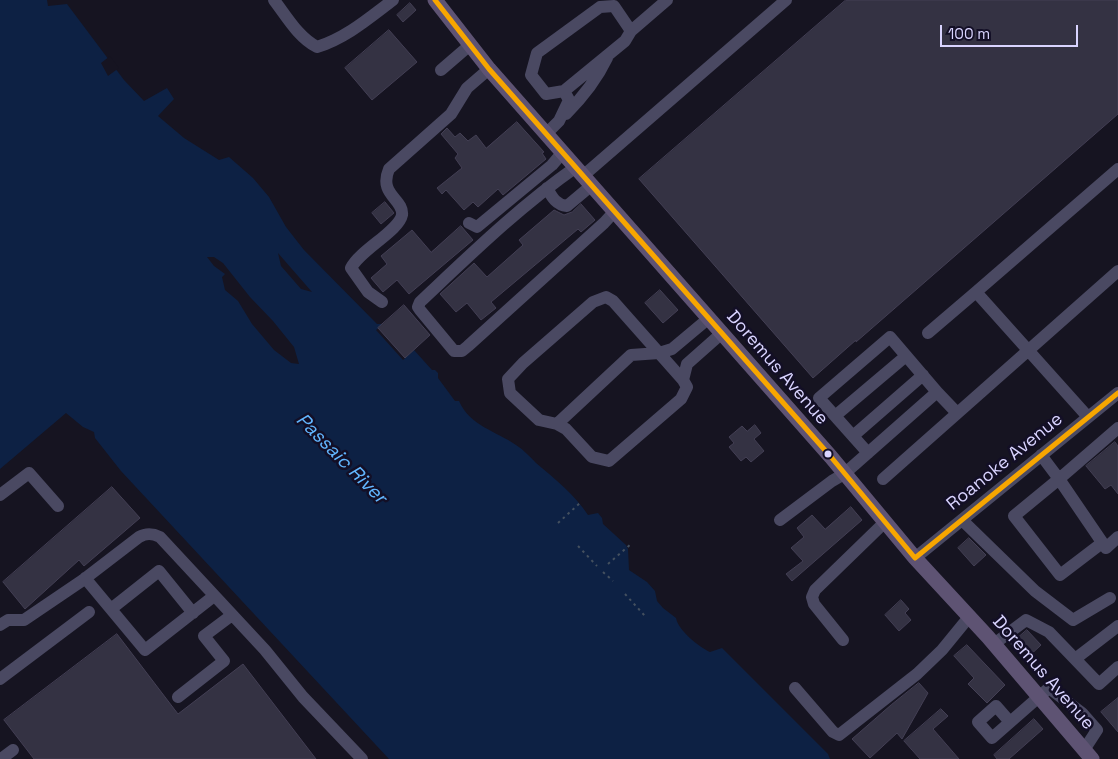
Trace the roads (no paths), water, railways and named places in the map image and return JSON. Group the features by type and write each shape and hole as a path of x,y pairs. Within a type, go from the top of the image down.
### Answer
{"main road":[{"name":"Doremus Avenue","path":"435,0 489,69 709,318 914,558 994,644 1088,754"}],"street":[{"path":"274,0 307,42 318,47 332,42 356,28 393,0"},
{"path":"631,31 618,3 600,7 537,53 530,75 546,94 564,91 625,41 631,31 667,0"},
{"path":"546,188 557,203 568,206 584,176 786,0"},
{"path":"441,70 470,45"},
{"path":"547,133 579,101 600,74 608,55"},
{"path":"382,302 368,292 351,268 358,258 398,223 402,214 388,191 385,178 389,169 451,114 467,88 489,69"},
{"path":"559,121 569,100 564,91"},
{"path":"468,223 477,227 552,165 563,152"},
{"path":"928,333 1118,169"},
{"path":"584,176 546,188 508,220 420,302 418,307 420,310 454,351 462,351 468,346 615,211"},
{"path":"883,479 1118,271"},
{"path":"976,292 1088,417"},
{"path":"606,297 613,301 683,380 687,387 680,399 609,461 592,457 566,429 557,424 539,420 510,393 508,379 523,363 593,302 606,297"},
{"path":"557,424 631,355 672,350 709,318"},
{"path":"683,380 687,364 722,333"},
{"path":"868,453 819,398 890,337 957,413"},
{"path":"835,416 906,356"},
{"path":"853,436 923,375"},
{"path":"780,520 844,474 937,392"},
{"name":"Roanoke Avenue","path":"914,558 1088,417 1115,400"},
{"path":"1102,543 1060,575 1014,516 1118,428"},
{"path":"1041,455 1106,548 1118,537"},
{"path":"0,495 29,473 58,506"},
{"path":"962,520 1035,591 1073,620 1110,598"},
{"path":"843,640 814,604 812,597 815,590 884,523"},
{"path":"0,625 8,620 24,620 146,533 160,537 265,650 303,697 362,759"},
{"path":"111,609 159,571 193,612"},
{"path":"85,578 145,650 214,596"},
{"path":"0,679 89,612"},
{"path":"178,697 224,661 204,636 232,615"},
{"path":"795,688 833,732 839,735 917,674 942,650 969,617"},
{"path":"994,644 1026,620 1049,632 1099,684 1118,666"},
{"path":"1075,659 1118,626"},
{"path":"1010,722 1049,688 1082,712 1097,730 1088,754"},
{"path":"1,759 13,750"}],"water":[{"name":"Passaic River","path":"0,0 47,0 48,6 67,4 124,80 144,101 167,88 174,99 158,116 184,138 219,160 229,157 253,178 269,197 286,227 304,250 377,324 383,324 414,350 432,370 435,370 438,373 438,378 455,401 459,401 477,422 522,449 571,494 588,515 598,513 602,518 603,524 626,545 628,549 629,570 647,582 655,591 657,601 676,618 685,633 710,652 722,648 828,754 830,759 389,759 121,471 95,438 94,432 83,427 66,413 0,469"}]}
